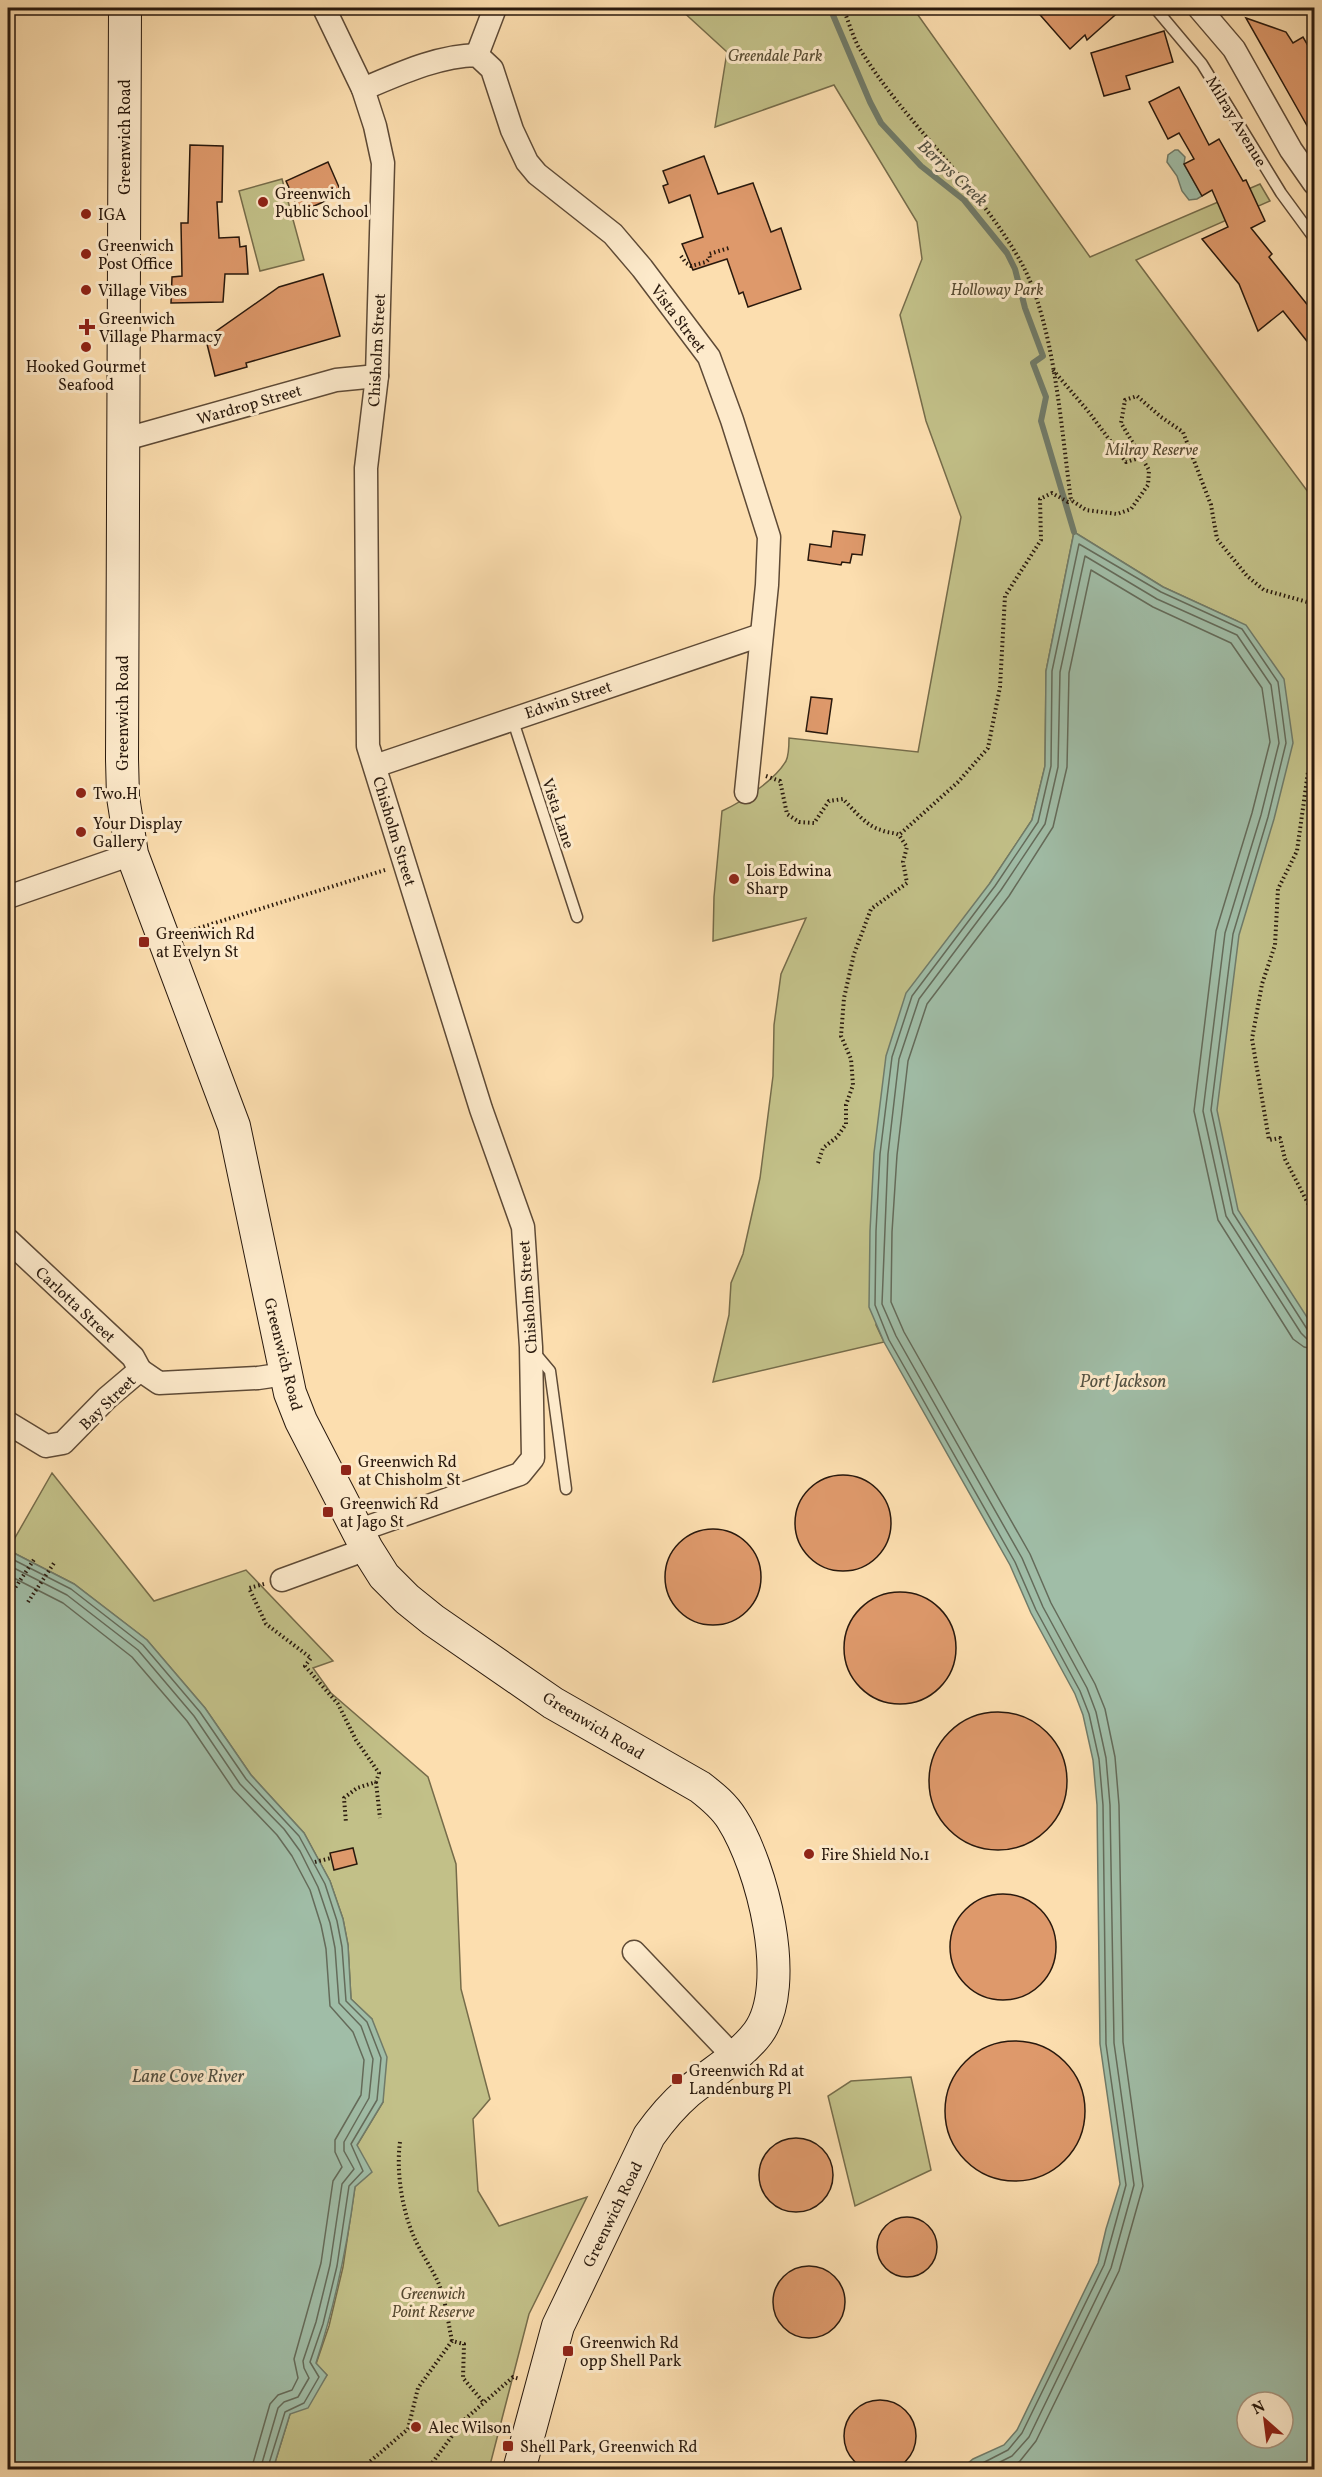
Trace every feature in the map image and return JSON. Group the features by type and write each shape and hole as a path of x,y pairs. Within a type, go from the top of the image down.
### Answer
{"street":[{"name":"Greenwich Road","path":"125,8 123,797 132,854 224,1094 234,1126 285,1374 301,1422 362,1540 384,1576 433,1620 553,1703 700,1787 718,1800 733,1820 758,1881 769,1917 772,1973 768,2016 757,2033 734,2057 688,2092 663,2115 649,2136 558,2326 519,2469"},
{"name":"Chisholm Street","path":"282,1580 362,1540 520,1474 533,1458 531,1347 523,1227 481,1109 366,734 366,468 377,376 383,163 375,126 363,89 324,8"},
{"path":"363,89 399,73 455,55 477,55 495,8"},
{"name":"Milray Avenue","path":"1199,8 1234,49 1291,150 1314,183"},
{"name":"Vista Street","path":"477,55 492,69 512,130 526,162 537,174 613,234 709,357 770,537 746,792"},
{"name":"Wardrop Street","path":"123,440 336,380 377,376"},
{"name":"Edwin Street","path":"375,766 761,635"},
{"path":"8,897 132,854"},
{"name":"Carlotta Street","path":"8,1240 133,1357 140,1370"},
{"name":"Bay Street","path":"8,1423 46,1446 63,1443 107,1398 140,1370 159,1383 258,1378 285,1374"},
{"path":"634,1952 734,2057"}],"lane":[{"name":"Milray Avenue","path":"1155,8 1202,64 1281,193 1314,238"},
{"name":"Vista Lane","path":"512,718 577,917"},
{"path":"531,1347 550,1371 566,1489"}],"path":[{"path":"843,8 857,44 911,117 992,217 1022,266 1042,314 1052,369 1069,501"},
{"path":"681,256 690,267 706,262 711,254 729,248"},
{"path":"1052,369 1088,411 1126,462 1142,457"},
{"path":"899,835 958,782 988,748 1000,687 1005,596 1041,540 1040,499 1052,493 1086,510 1117,514 1131,509 1148,485 1149,470 1121,423 1125,400 1137,396 1183,432 1211,505 1217,539 1247,576 1264,590 1311,603 1314,607"},
{"path":"1314,761 1308,772 1297,851 1278,889 1275,945 1262,984 1252,1039 1269,1140 1280,1138 1285,1159 1314,1215"},
{"path":"746,792 765,776 780,781 787,814 799,822 814,823 829,801 843,799 860,816 880,830 891,831 899,835 907,847 903,862 907,883 871,909 854,954 844,998 841,1036 851,1059 853,1085 846,1105 846,1124 837,1137 823,1148 818,1163"},
{"path":"163,939 406,864"},
{"path":"13,1591 35,1558"},
{"path":"28,1602 54,1563"},
{"path":"282,1580 249,1588 266,1624 311,1658 305,1666 338,1704 356,1740 374,1763 379,1773 376,1782 380,1818"},
{"path":"346,1823 344,1798 357,1788 376,1782"},
{"path":"315,1862 331,1858"},
{"path":"360,2469 408,2428 418,2388 452,2341 438,2283 413,2234 398,2168 400,2142"},
{"path":"452,2341 464,2344 463,2378 484,2403"},
{"path":"427,2469 463,2421 513,2377 521,2379"}],"green space":[{"path":"679,8 913,8 1090,257 1260,184 1270,201 1136,260 1314,500 1314,1346 1250,1271 1201,1072 1237,621 1163,587 1074,532 1046,671 1045,766 1032,820 990,883 876,1325 884,1342 713,1382 729,1315 731,1283 743,1254 760,1178 773,1076 774,1025 781,974 806,918 713,941 714,897 722,811 757,790 774,776 787,759 789,738 918,752 961,517 926,421 900,315 922,259 917,222 834,85 715,127 727,52"},
{"path":"282,179 304,260 260,271 239,191"},
{"name":"Greenwich Point Reserve","path":"52,1473 154,1601 246,1570 333,1661 313,1668 331,1693 428,1777 456,1864 461,1989 490,2099 473,2119 478,2191 499,2226 587,2197 529,2314 489,2469 273,2469 290,2414 317,2389 327,2375 316,2364 329,2326 343,2267 355,2187 357,2145 383,2102 372,2019 351,1999 348,1945 343,1919 330,1881 304,1833 251,1775 205,1708 147,1640 74,1584 8,1550"},
{"path":"911,2077 931,2170 855,2206 828,2096 851,2081"}],"water":[{"path":"1175,150 1185,157 1184,164 1202,196 1197,199 1189,200 1167,162 1168,155"},
{"name":"Port Jackson","path":"1074,532 1163,587 1246,625 1284,679 1293,743 1274,819 1239,935 1217,1110 1238,1210 1314,1328 1314,2469 961,2469 973,2459 1004,2445 1017,2430 1098,2263 1120,2184 1100,2044 1097,1805 1093,1760 1083,1715 1075,1694 1031,1613 1010,1565 884,1342 869,1307 870,1231 874,1153 886,1056 906,993 990,883 1032,820 1045,766 1046,671"},
{"name":"Lane Cove River","path":"8,1550 74,1584 147,1640 205,1708 251,1775 304,1833 330,1881 343,1919 348,1945 351,1999 372,2019 387,2057 383,2102 357,2145 372,2172 355,2187 340,2276 316,2363 327,2375 308,2408 290,2414 273,2469 8,2469"}],"building":[{"path":"1034,8 1123,8 1087,40 1085,35 1070,49"},
{"path":"1246,18 1286,32 1293,43 1303,37 1314,56 1314,138"},
{"path":"1164,31 1173,62 1126,76 1130,89 1104,96 1091,53"},
{"path":"1179,87 1209,145 1219,139 1243,181 1246,180 1265,221 1251,228 1272,254 1269,257 1314,313 1314,350 1283,311 1258,331 1239,284 1202,239 1228,227 1212,190 1202,196 1184,164 1194,159 1179,133 1168,139 1149,102"},
{"path":"190,145 223,146 222,202 217,202 219,238 239,237 240,247 246,246 248,274 225,274 223,302 171,303 172,277 182,276 181,223 188,223"},
{"path":"704,156 718,194 753,183 771,232 781,228 801,289 748,307 743,292 739,294 727,259 693,270 682,244 703,237 690,195 669,203 663,186 668,184 663,171"},
{"path":"328,162 342,194 300,212 286,181"},
{"path":"323,274 340,336 246,363 247,367 215,376 207,344 218,337 215,332 279,287"},
{"path":"833,531 865,535 862,555 852,554 850,563 842,562 841,565 808,560 810,544 831,547"},
{"path":"811,697 832,699 827,734 806,731"},
{"path":"843,1475 861,1479 877,1489 887,1505 891,1523 887,1541 877,1557 861,1567 843,1571 825,1567 809,1557 799,1541 795,1523 799,1505 809,1489 825,1479"},
{"path":"713,1529 731,1533 747,1543 757,1559 761,1577 757,1595 747,1611 731,1621 713,1625 695,1621 679,1611 669,1595 665,1577 669,1559 679,1543 695,1533"},
{"path":"900,1592 921,1596 940,1608 952,1627 956,1648 952,1669 940,1688 921,1700 900,1704 879,1700 860,1688 848,1669 844,1648 848,1627 860,1608 879,1596"},
{"path":"998,1712 1024,1717 1047,1732 1062,1755 1067,1781 1062,1807 1047,1830 1024,1845 998,1850 972,1845 949,1830 934,1807 929,1781 934,1755 949,1732 972,1717"},
{"path":"353,1848 357,1864 334,1870 330,1853"},
{"path":"1003,1894 1023,1898 1041,1909 1052,1927 1056,1947 1052,1967 1041,1985 1023,1996 1003,2000 983,1996 965,1985 954,1967 950,1947 954,1927 965,1909 983,1898"},
{"path":"1015,2041 1042,2047 1054,2053 1064,2062 1073,2072 1079,2084 1085,2111 1079,2138 1073,2150 1064,2160 1054,2169 1042,2175 1015,2181 988,2175 976,2169 966,2160 957,2150 951,2138 945,2111 951,2084 957,2072 966,2062 976,2053 988,2047"},
{"path":"789,2138 803,2138 817,2144 827,2154 833,2168 831,2189 817,2206 803,2212 789,2212 775,2206 765,2196 759,2182 759,2168 765,2154 775,2144"},
{"path":"907,2217 924,2222 932,2230 937,2247 932,2264 924,2272 907,2277 890,2272 882,2264 877,2247 882,2230 890,2222"},
{"path":"809,2266 829,2272 839,2282 845,2302 839,2322 829,2332 809,2338 789,2332 779,2322 773,2302 779,2282 789,2272"},
{"path":"880,2400 900,2406 910,2416 916,2436 910,2456 900,2466 880,2472 860,2466 850,2456 844,2436 850,2416 860,2406"}],"waterway":[{"name":"Berrys Creek","path":"830,8 881,123 921,166 964,200 1007,253 1015,269 1025,308 1043,356 1033,363 1046,397 1041,421 1074,532"}],"place":[{"name":"Greenwich Public School","path":"263,202"},
{"name":"IGA","path":"86,214"},
{"name":"Greenwich Post Office","path":"86,254"},
{"name":"Village Vibes","path":"86,290"},
{"name":"Greenwich Village Pharmacy","path":"87,327"},
{"name":"Hooked Gourmet Seafood","path":"86,347"},
{"name":"Two.H","path":"81,793"},
{"name":"Your Display Gallery","path":"81,832"},
{"name":"Lois Edwina Sharp","path":"734,879"},
{"name":"Greenwich Rd at Evelyn St","path":"144,942"},
{"name":"Greenwich Rd at Chisholm St","path":"346,1470"},
{"name":"Greenwich Rd at Jago St","path":"328,1512"},
{"name":"Fire Shield No.1","path":"809,1854"},
{"name":"Greenwich Rd at Landenburg Pl","path":"677,2079"},
{"name":"Greenwich Rd opp Shell Park","path":"568,2351"},
{"name":"Alec Wilson","path":"416,2427"},
{"name":"Shell Park, Greenwich Rd","path":"508,2446"}],"park label":[{"name":"Greendale Park","path":"775,55"},
{"name":"Holloway Park","path":"997,289"},
{"name":"Milray Reserve","path":"1152,449"}]}
